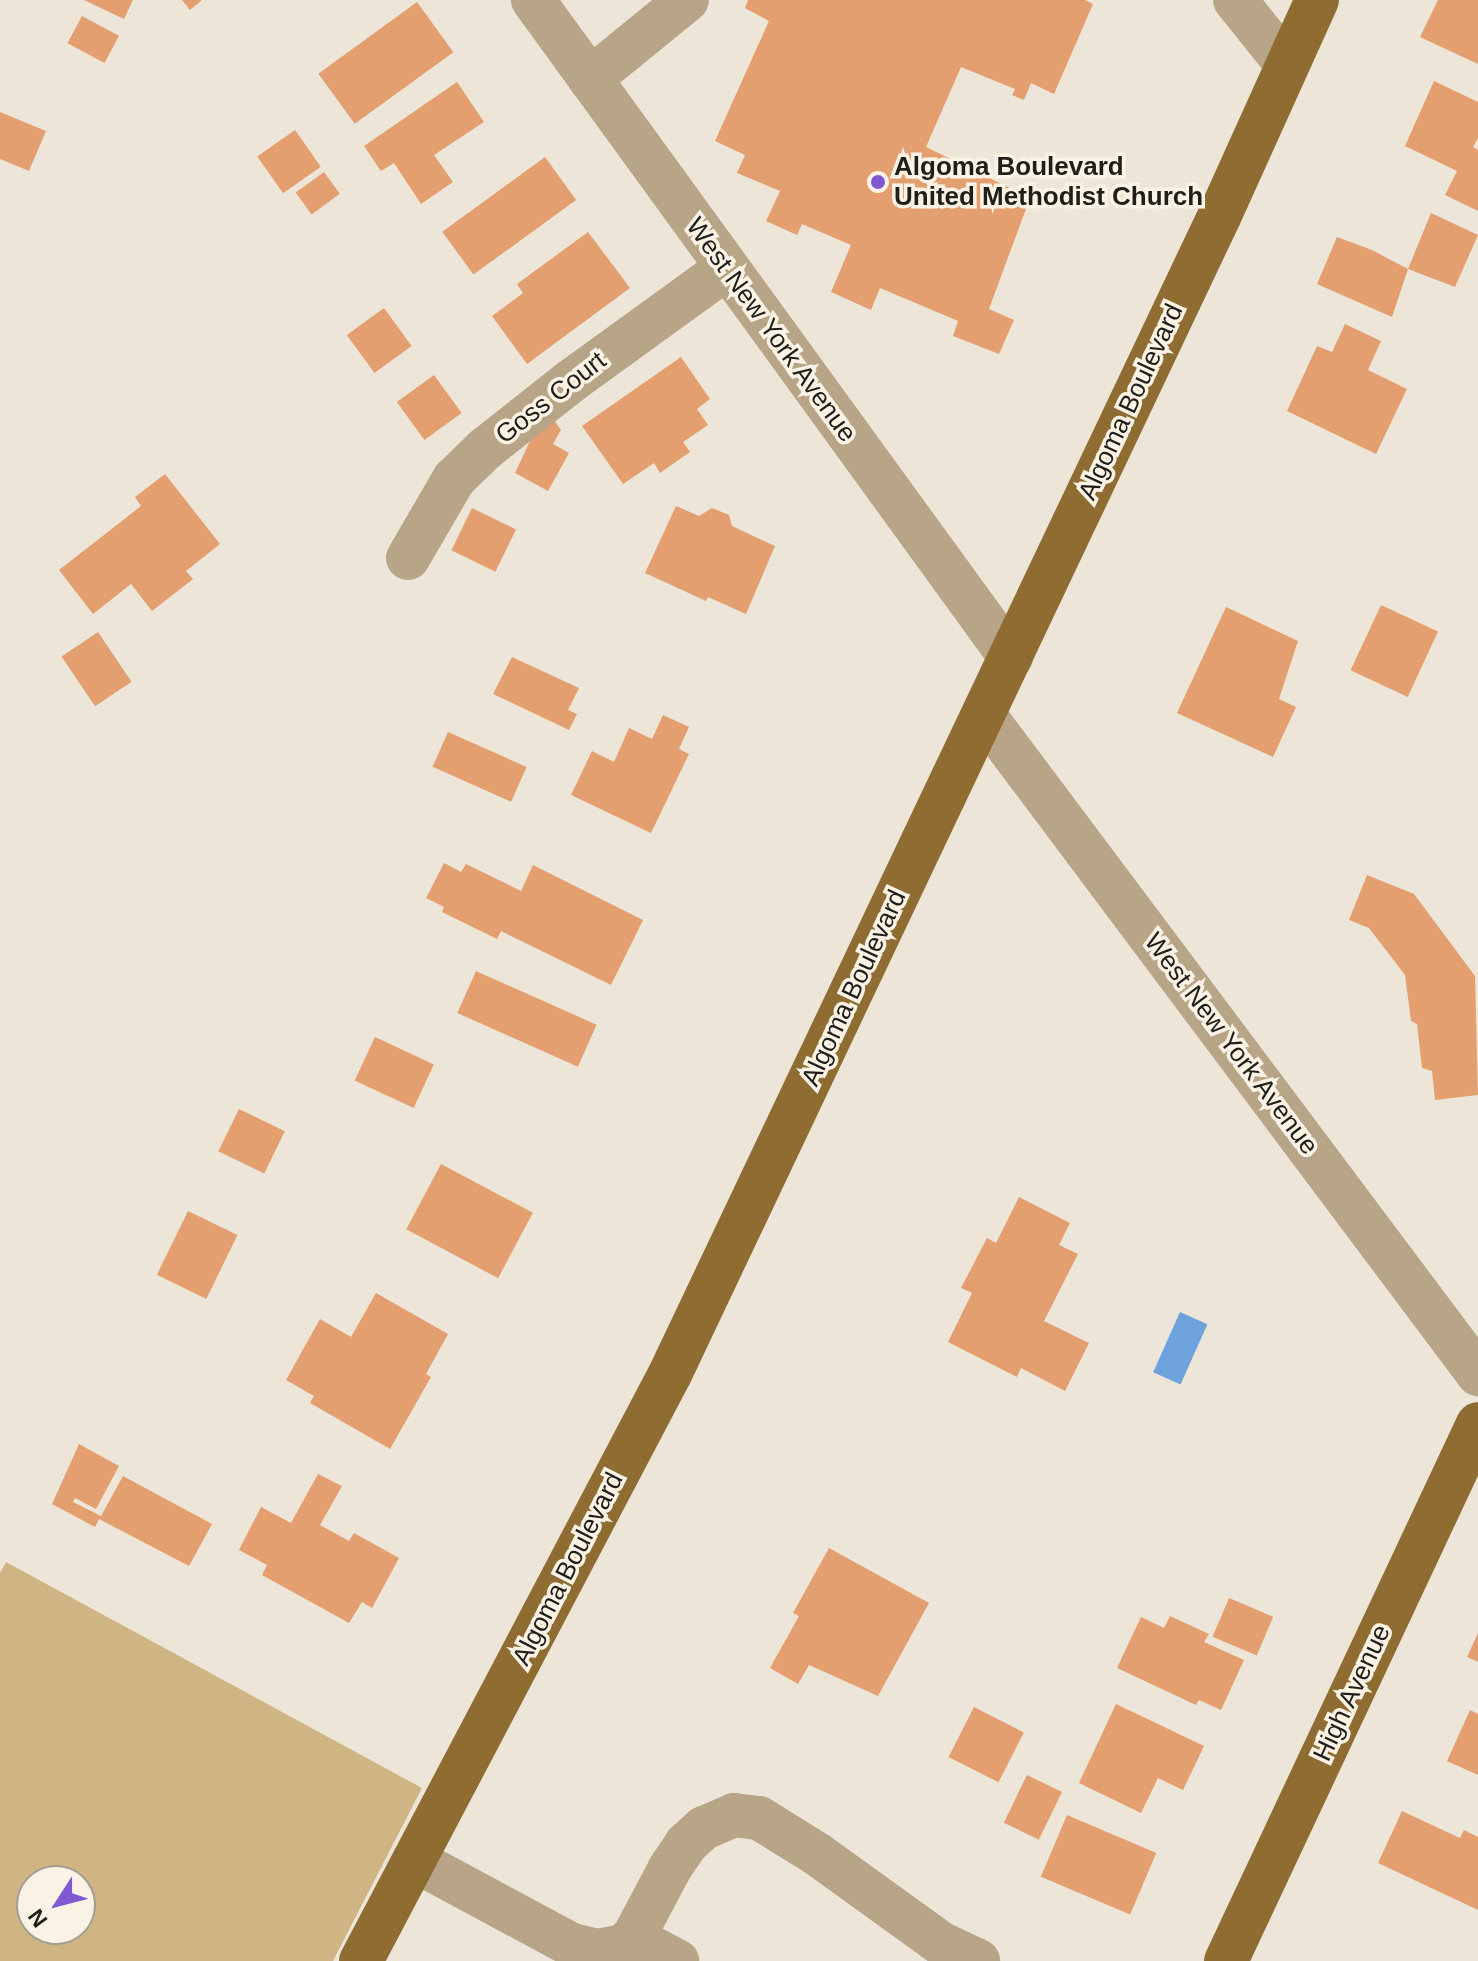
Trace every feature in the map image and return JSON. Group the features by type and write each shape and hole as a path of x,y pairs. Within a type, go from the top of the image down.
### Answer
{"main road":[{"name":"Algoma Boulevard","path":"361,1961 670,1374 1011,658 1317,0"},
{"name":"High Avenue","path":"1226,1961 1478,1424"}],"street":[{"name":"West New York Avenue","path":"533,0 1011,658"},
{"path":"590,79 687,0"},
{"path":"1235,0 1287,65"},
{"name":"Goss Court","path":"408,558 454,479 485,449 571,381 726,269"},
{"name":"West New York Avenue","path":"984,715 1478,1374"},
{"path":"414,1860 572,1945 597,1951 622,1946 633,1938 686,1844 704,1828 734,1815 759,1818 784,1832 951,1955"},
{"path":"633,1938 675,1961"}],"shaded area":[{"path":"6,1562 422,1788 333,1961 0,1961 0,1573"}],"water":[{"path":"1180,1312 1207,1324 1181,1384 1153,1372"}],"building":[{"path":"84,0 133,0 124,19"},
{"path":"182,0 202,0 190,10"},
{"name":"Algoma Boulevard United Methodist Church","path":"748,0 1085,0 1093,4 1054,94 1031,83 1024,100 1012,95 1015,89 961,67 926,147 1030,198 989,309 1014,320 999,354 953,336 958,321 880,288 871,310 831,292 851,245 802,224 797,235 766,221 780,191 737,173 745,155 715,141 769,21 745,8"},
{"path":"1438,0 1478,0 1478,64 1420,37"},
{"path":"417,2 453,52 355,124 318,74"},
{"path":"82,16 119,36 105,63 67,43"},
{"path":"1434,81 1478,102 1478,138 1473,147 1478,150 1478,211 1445,195 1457,171 1405,146"},
{"path":"457,82 484,122 434,155 453,182 421,204 394,163 381,171 364,146"},
{"path":"0,112 46,131 29,171 0,159"},
{"path":"295,130 321,167 283,193 257,156"},
{"path":"545,157 576,200 473,275 442,232"},
{"path":"324,172 340,194 312,214 296,193"},
{"path":"1431,213 1478,235 1455,287 1408,269"},
{"path":"588,232 630,288 527,364 492,316 523,293 517,284"},
{"path":"1337,237 1372,250 1408,269 1392,317 1317,284"},
{"path":"384,308 412,346 374,373 347,335"},
{"path":"1345,324 1381,341 1368,370 1407,389 1376,454 1287,411 1317,346 1332,352"},
{"path":"681,357 710,399 697,409 708,425 683,442 690,452 660,473 654,463 623,484 582,426"},
{"path":"434,375 462,413 424,440 397,402"},
{"path":"551,416 561,430 553,444 569,453 548,491 515,473 537,426"},
{"path":"165,474 220,544 186,571 193,579 152,611 131,584 93,614 59,570 141,506 135,497"},
{"path":"676,506 699,516 712,508 729,515 732,526 775,546 746,614 708,597 706,601 645,573"},
{"path":"472,508 516,529 495,572 451,550"},
{"path":"1381,605 1438,632 1408,697 1351,670"},
{"path":"1226,607 1298,641 1279,699 1296,707 1273,757 1177,713"},
{"path":"98,632 132,682 95,706 62,657"},
{"path":"512,657 579,688 568,710 577,714 569,730 493,694"},
{"path":"663,715 689,727 679,749 689,754 651,833 571,795 592,751 614,762 629,728 652,739"},
{"path":"448,732 527,767 511,802 433,767"},
{"path":"444,863 461,872 466,864 521,891 533,865 643,920 611,985 501,931 497,939 442,912 444,907 426,898"},
{"path":"1367,875 1414,894 1475,976 1478,1095 1435,1100 1432,1071 1422,1068 1417,1024 1411,1021 1405,975 1369,928 1349,920"},
{"path":"476,971 597,1025 578,1067 457,1013"},
{"path":"375,1037 434,1064 414,1108 355,1081"},
{"path":"239,1109 285,1131 264,1174 218,1151"},
{"path":"441,1164 533,1213 498,1278 406,1229"},
{"path":"1019,1197 1070,1223 1059,1245 1078,1254 1044,1321 1089,1343 1065,1391 1021,1368 1017,1377 948,1342 972,1293 961,1288 987,1238 996,1243"},
{"path":"188,1211 237,1235 206,1299 157,1275"},
{"path":"376,1293 448,1334 426,1374 431,1377 390,1449 310,1403 314,1396 286,1380 320,1319 351,1337"},
{"path":"79,1444 119,1466 96,1509 75,1498 73,1502 101,1516 123,1476 212,1524 189,1566 99,1519 95,1527 52,1504"},
{"path":"318,1474 342,1486 320,1525 349,1541 354,1533 399,1558 372,1608 362,1602 349,1623 262,1575 267,1565 239,1550 261,1507 291,1523"},
{"path":"829,1548 929,1603 878,1696 809,1665 798,1684 770,1668 799,1616 793,1613"},
{"path":"1229,1598 1273,1617 1257,1655 1213,1637"},
{"path":"1170,1616 1209,1634 1204,1642 1244,1660 1221,1710 1199,1700 1196,1705 1117,1668 1141,1617 1164,1628"},
{"path":"1478,1633 1478,1662 1467,1657"},
{"path":"1116,1704 1204,1746 1183,1790 1158,1778 1141,1813 1079,1783"},
{"path":"974,1707 1024,1732 998,1782 949,1757"},
{"path":"1470,1710 1478,1714 1478,1775 1447,1761"},
{"path":"1027,1775 1062,1792 1039,1840 1004,1823"},
{"path":"1402,1811 1460,1838 1464,1830 1478,1837 1478,1910 1378,1863"},
{"path":"1067,1815 1156,1853 1130,1915 1041,1877"}],"place":[{"name":"Algoma Boulevard United Methodist Church","path":"878,182"}]}
